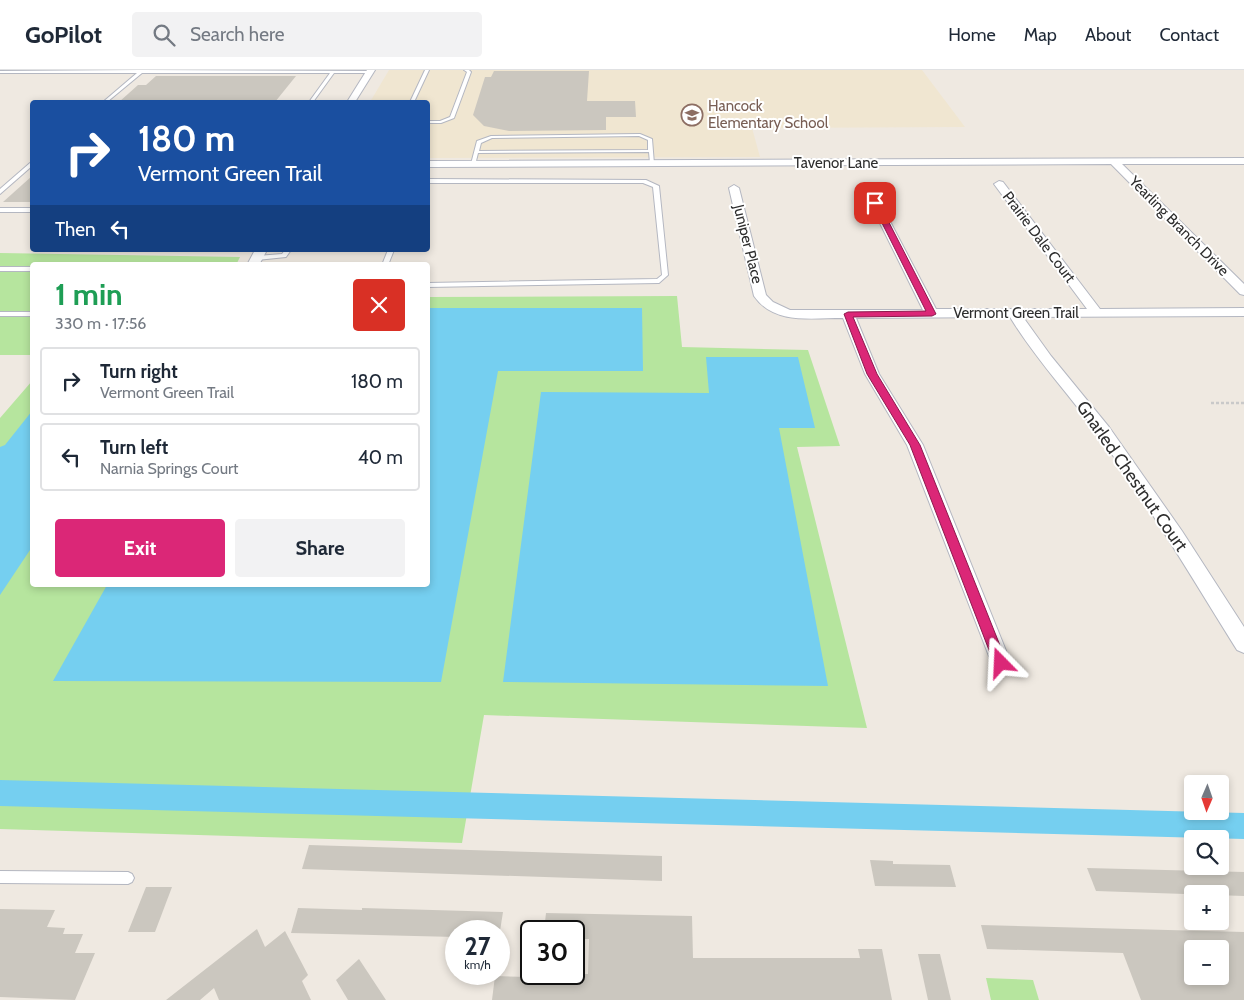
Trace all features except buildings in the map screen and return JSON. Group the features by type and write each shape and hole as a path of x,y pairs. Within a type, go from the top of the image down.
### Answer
{"street":[{"path":"352,100 370,71"},
{"name":"Tavenor Lane","path":"430,164 1244,161"},
{"name":"Yearling Branch Drive","path":"1114,162 1244,291"},
{"name":"Prairie Dale Court","path":"999,184 1097,313"},
{"path":"867,187 932,314"},
{"name":"Juniper Place","path":"734,188 760,296 768,305 788,314"},
{"name":"Vermont Green Trail","path":"788,314 1244,312"},
{"name":"Gnarled Chestnut Court","path":"1014,313 1042,356 1109,438 1157,508 1244,644"},
{"path":"848,314 872,374 915,445 1001,663"}],"lane":[{"path":"107,100 143,70"},
{"path":"0,72 143,70 370,71"},
{"path":"413,100 427,70"},
{"path":"430,122 441,122 452,118 469,72 466,70"},
{"path":"312,100 333,72"},
{"path":"473,164 479,142 496,136 640,136 650,139 652,163"},
{"path":"476,152 651,151"},
{"path":"0,192 30,166"},
{"path":"430,181 644,181 656,186 665,275 659,281 430,285"},
{"path":"0,210 30,210"},
{"path":"257,258 284,256 287,252"},
{"path":"0,269 30,269"},
{"path":"0,314 30,314"},
{"path":"0,877 128,878"}],"path":[{"path":"1211,403 1244,403"}],"shaded area":[{"name":"Hancock Elementary School","path":"389,70 922,70 965,127 752,128 760,157 430,158 430,100 371,100"}],"green space":[{"path":"0,253 240,257 238,262 30,262 30,355 0,355"},
{"path":"677,296 682,347 808,350 840,446 797,447 867,728 484,715 462,843 0,829 0,418 30,383 30,587 430,587 430,297"},
{"path":"986,978 1033,980 1039,1000 991,1000"}],"water":[{"path":"430,308 642,308 643,371 498,371 441,682 53,681 106,587 430,587"},
{"path":"706,357 798,357 815,428 779,428 828,686 503,682 541,392 709,393"},
{"path":"30,414 30,550 0,595 0,447 5,445"}],"waterway":[{"path":"0,793 1244,826"}],"place":[{"name":"Hancock Elementary School","path":"692,115"}],"route":[{"path":"875,203 932,314 848,314 872,374 915,445 1001,663"}]}
